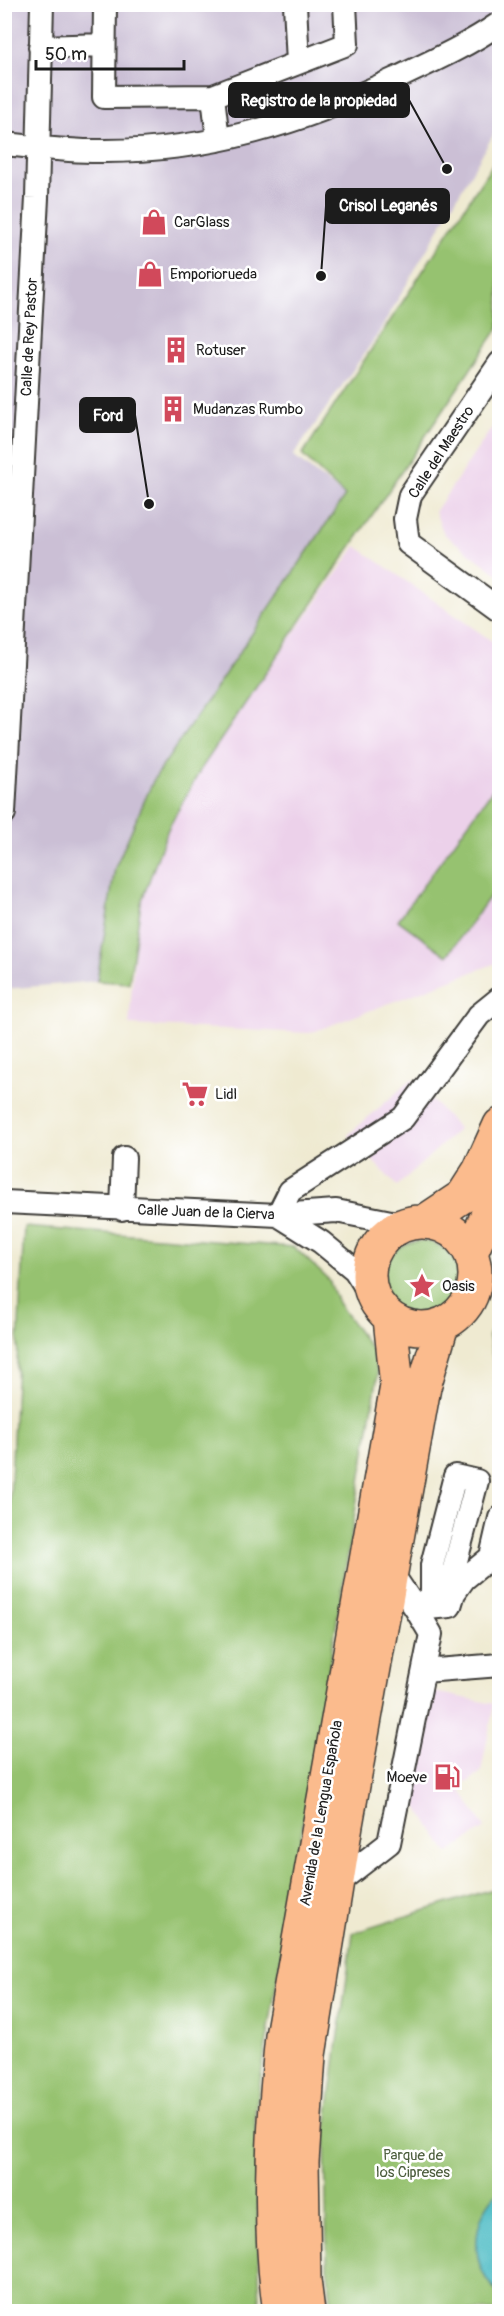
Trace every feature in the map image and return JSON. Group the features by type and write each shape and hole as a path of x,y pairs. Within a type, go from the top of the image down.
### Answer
{"highway":[{"path":"415,1223 441,1226 460,1238 471,1253 475,1268 474,1287 466,1306 453,1319 442,1325 424,1329 407,1327 383,1310 369,1285 370,1265 376,1248 389,1233 415,1223 463,1196 479,1171 500,1125"},
{"path":"471,1253 500,1186"},
{"name":"Avenida de la Lengua Española","path":"280,2312 276,2286 274,2202 276,2104 282,2036 396,1386 383,1310"},
{"name":"Avenida de la Lengua Española","path":"308,2312 304,2280 303,2234 304,2121 309,2055 336,1884 424,1387 442,1325"}],"street":[{"name":"Calle de Rey Pastor","path":"4,813 11,563 36,198 42,4"},
{"path":"105,4 104,97 213,96 347,44 345,4"},
{"path":"295,4 298,63"},
{"path":"4,144 105,151 218,140 292,122 324,111 454,51 500,23"},
{"path":"40,46 105,45"},
{"path":"213,96 218,140"},
{"name":"Calle del Maestro","path":"500,363 410,495 405,519 408,543 500,610"},
{"path":"383,1310 355,1270 321,1242 278,1215 290,1191 403,1118 479,1015 500,998"},
{"path":"122,1209 124,1158"},
{"name":"Calle Juan de la Cierva","path":"4,1202 278,1215 336,1211 415,1223"},
{"path":"391,1572 424,1602 450,1606 454,1593 464,1579 491,1557 500,1518"},
{"path":"336,1884 389,1843 431,1634 424,1602"},
{"path":"424,1671 500,1665"}],"shaded area":[{"path":"5,5 499,5 499,125 378,334 293,456 345,496 154,779 115,868 97,981 5,989"},
{"path":"499,417 499,575 444,534 435,512"},
{"path":"356,546 499,646 499,962 310,1033 129,1025 138,903 167,829 209,754"},
{"path":"412,1079 459,1129 397,1186 348,1135"},
{"name":"Moeve","path":"434,1692 494,1704 481,1772 468,1782 462,1781 460,1789 485,1828 448,1853 415,1804"}],"green space":[{"path":"499,155 499,327 201,769 168,829 141,903 129,983 97,981 115,868 154,779 345,496 302,455"},
{"path":"499,781 499,884 447,956 398,920"},
{"path":"24,1227 294,1247 329,1280 338,1303 372,1350 378,1374 255,2112 260,2311 5,2312 4,1614"},
{"path":"414,1241 428,1241 442,1247 453,1258 459,1272 456,1294 448,1306 428,1317 414,1317 400,1311 389,1300 383,1286 383,1272 389,1258 400,1247"},
{"path":"499,1310 499,1390 489,1336"},
{"name":"Parque de los Cipreses","path":"499,1868 499,2311 333,2312 327,2267 325,2136 353,1933 496,1888"}],"water":[{"path":"499,2191 499,2294 488,2282 481,2269 477,2245 480,2221 491,2200"}],"place":[{"name":"Registro de la propiedad","path":"447,169"},
{"name":"CarGlass","path":"154,222"},
{"name":"Emporiorueda","path":"150,274"},
{"name":"Crisol Leganés","path":"321,276"},
{"name":"Rotuser","path":"176,350"},
{"name":"Mudanzas Rumbo","path":"173,409"},
{"name":"Ford","path":"149,504"},
{"name":"Lidl","path":"195,1094"},
{"name":"Oasis","path":"422,1286"},
{"name":"Moeve","path":"447,1777"}]}
